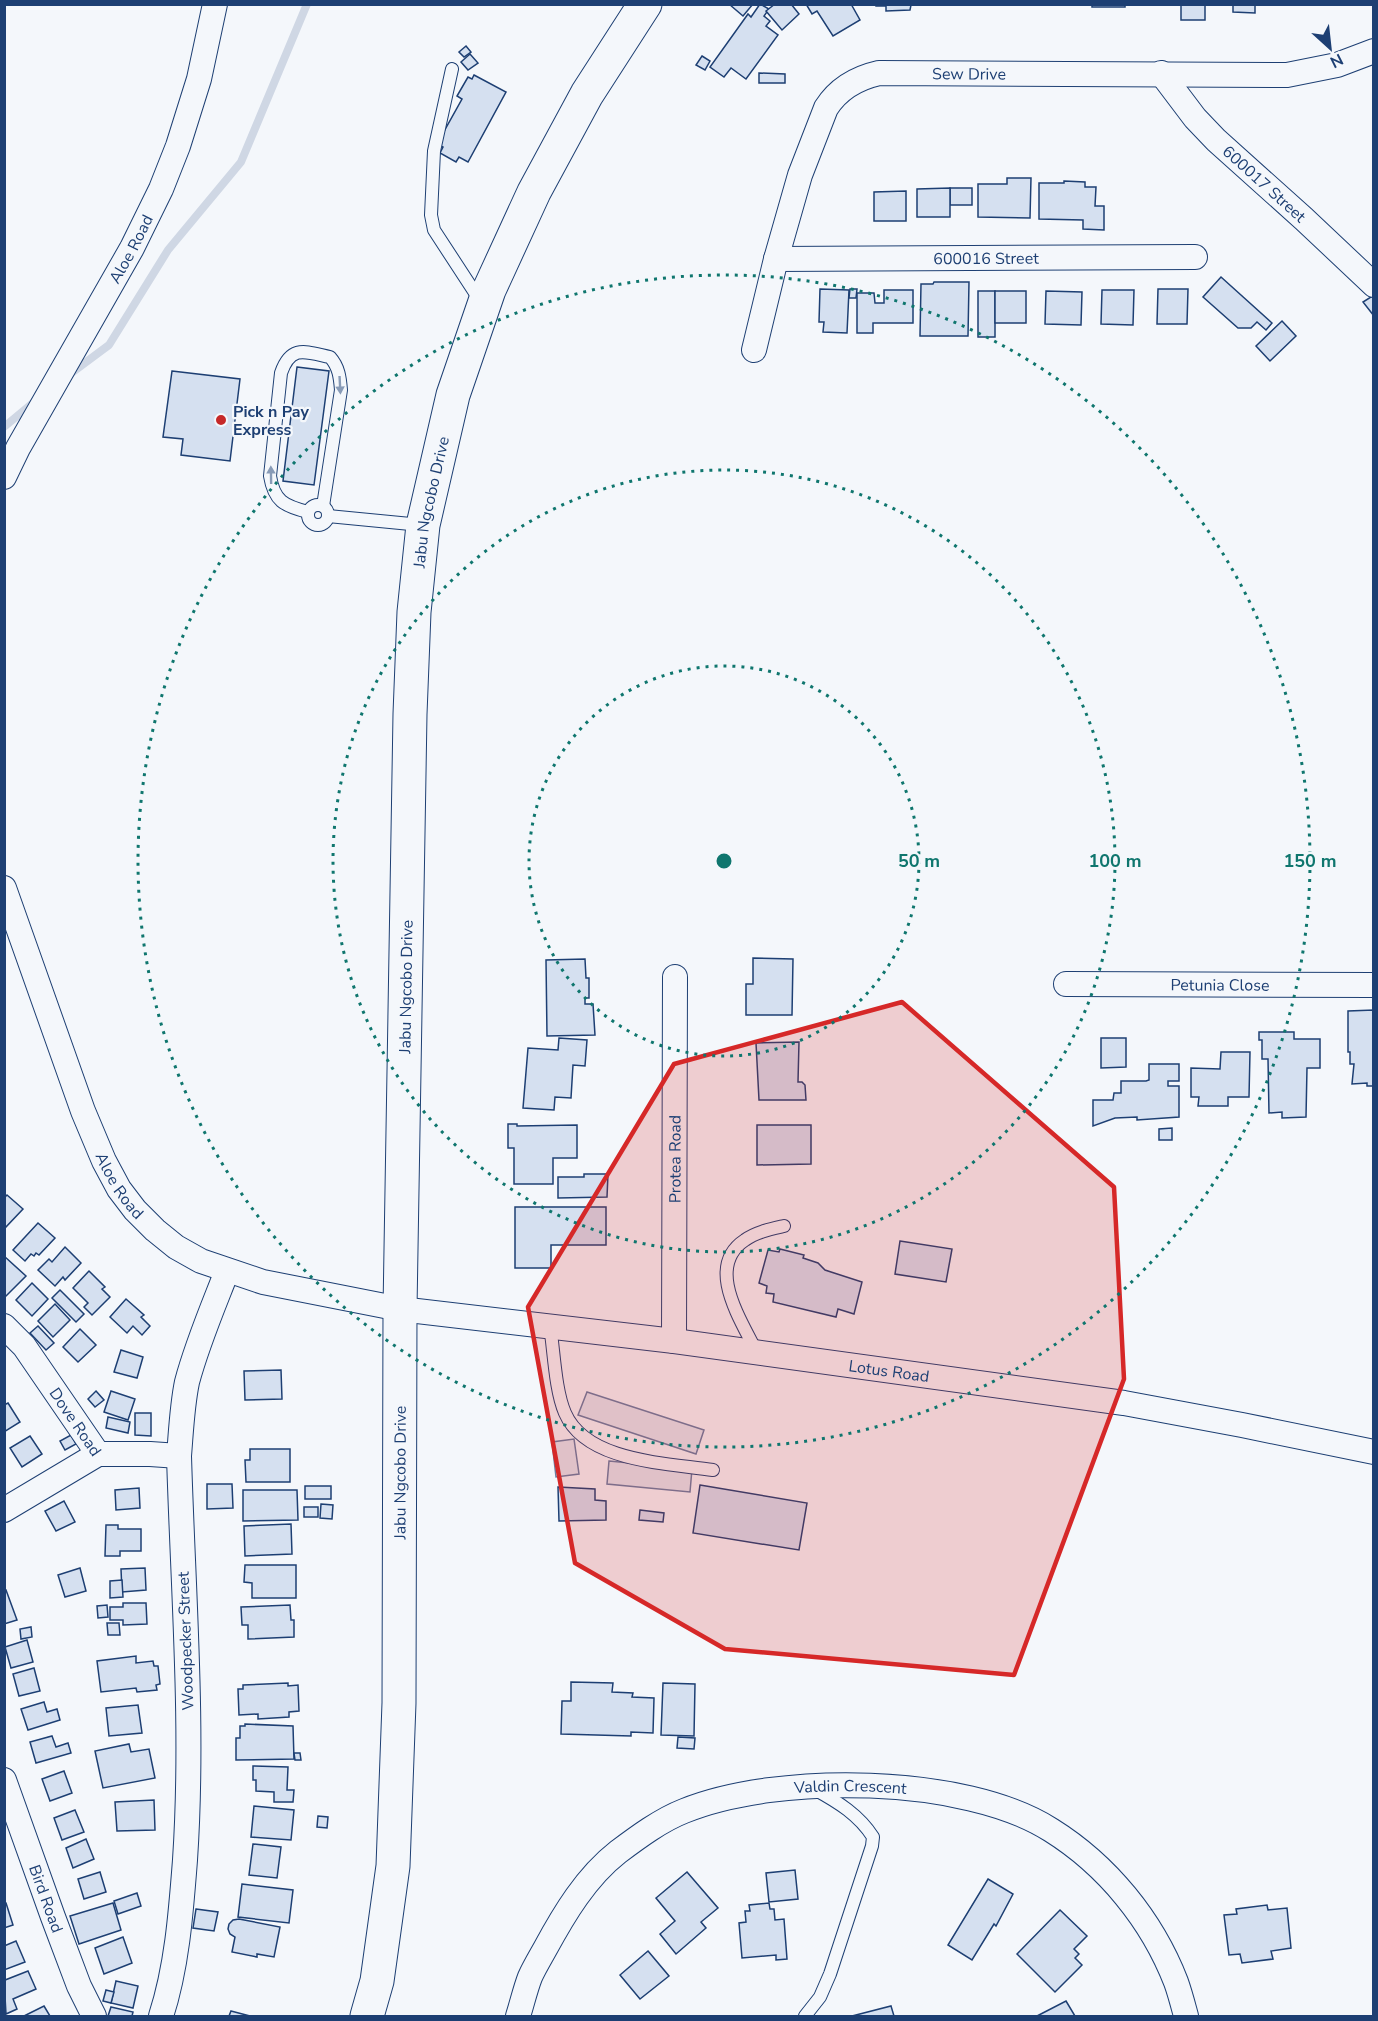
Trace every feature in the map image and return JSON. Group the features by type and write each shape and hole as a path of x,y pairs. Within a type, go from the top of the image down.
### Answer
{"main road":[{"name":"Jabu Ngcobo Drive","path":"367,2016 377,1982 393,1854 399,1703 400,1309 410,714 414,612 423,525 453,394 483,306 534,192 587,94 645,4"}],"street":[{"name":"Aloe Road","path":"4,477 18,448 132,248 161,189 200,78 215,4"},
{"name":"Sew Drive","path":"754,350 776,259 800,175 826,108 842,90 866,76 889,73 1287,75 1337,64 1374,51"},
{"name":"600017 Street","path":"1161,73 1195,118 1216,140 1374,285"},
{"name":"600016 Street","path":"776,259 1195,257"},
{"name":"Aloe Road","path":"4,888 83,1111 104,1161 119,1189 135,1210 154,1230 176,1247 201,1261 226,1271 263,1282 400,1309"},
{"name":"Protea Road","path":"674,1341 675,977"},
{"name":"Petunia Close","path":"1066,984 1374,985"},
{"name":"Woodpecker Street","path":"161,2016 182,1907 189,1780 179,1456 183,1406 198,1345 226,1271"},
{"name":"Lotus Road","path":"400,1309 674,1341 1124,1403 1374,1452"},
{"name":"Dove Road","path":"4,1326 24,1346 98,1454 179,1456"},
{"path":"4,1510 98,1454"},
{"name":"Bird Road","path":"4,1780 79,1986 94,2016"},
{"name":"Valdin Crescent","path":"518,2016 531,1976 559,1924 587,1883 616,1853 682,1811 767,1790 809,1786 872,1786 956,1794 1013,1811 1050,1829 1089,1858 1120,1888 1152,1933 1176,1982 1186,2016"}],"lane":[{"path":"452,69 434,151 431,215 434,230 483,306"},
{"path":"308,512 288,507 280,501 271,486 270,476 281,373 286,359 299,352 330,357 340,377 341,390 326,511 322,525 316,526 311,523 308,512 311,507 317,505 326,511 423,525"},
{"path":"757,1353 729,1293 726,1282 728,1261 733,1250 744,1240 757,1233 784,1226"},
{"path":"550,1326 561,1400 570,1423 578,1432 614,1453 713,1470"},
{"path":"805,2016 820,1997 830,1974 869,1858 873,1837 858,1818 841,1804 809,1786"}],"highlighted area":[{"path":"902,1002 1114,1187 1124,1379 1014,1675 725,1649 575,1563 528,1307 674,1064"}],"shaded area":[{"path":"587,1392 704,1430 696,1454 578,1415"},
{"path":"574,1439 579,1474 556,1477 552,1442"},
{"path":"609,1461 692,1469 690,1492 607,1484"}],"building":[{"path":"729,4 753,4 743,16"},
{"path":"760,4 769,9 764,16 770,21 766,26 778,35 746,79 731,68 724,77 710,67 748,14 751,17"},
{"path":"775,4 791,4 799,14 782,30 766,11"},
{"path":"806,4 851,4 860,20 833,36 817,11 812,14"},
{"path":"876,4 923,4 911,5 910,10 886,11 886,6 876,6"},
{"path":"1092,4 1125,4 1125,7 1092,7"},
{"path":"1181,4 1205,4 1205,20 1181,20"},
{"path":"1233,4 1255,4 1255,13 1233,12"},
{"path":"466,46 471,52 464,57 459,52"},
{"path":"470,54 478,63 468,70 461,62"},
{"path":"702,56 710,61 705,70 696,65"},
{"path":"759,73 785,74 785,83 759,83"},
{"path":"474,75 506,92 468,162 459,157 456,162 440,153 443,147 437,144 462,99 457,96 468,77 472,79"},
{"path":"1007,178 1031,178 1030,218 978,217 978,184 1007,184"},
{"path":"1064,181 1085,182 1085,187 1096,187 1095,206 1104,206 1104,230 1083,229 1083,220 1039,219 1039,183 1064,183"},
{"path":"950,188 972,188 972,205 950,205"},
{"path":"950,188 950,217 917,217 917,189"},
{"path":"906,191 906,221 874,221 874,192"},
{"path":"1221,277 1272,323 1266,330 1257,322 1251,328 1238,328 1203,297"},
{"path":"934,282 969,282 968,336 920,336 921,284 933,284"},
{"path":"820,289 849,290 847,333 823,332 824,322 819,322"},
{"path":"850,289 857,289 856,298 849,298"},
{"path":"1158,289 1188,289 1187,324 1157,324"},
{"path":"884,290 913,290 913,323 873,323 873,333 857,333 857,293 874,293 875,303 884,303"},
{"path":"1102,290 1134,290 1133,325 1101,324"},
{"path":"978,291 995,291 995,337 978,337"},
{"path":"995,291 1026,291 1026,323 995,323"},
{"path":"1046,291 1082,292 1081,325 1045,324"},
{"path":"1374,295 1374,316 1363,302"},
{"path":"1282,321 1296,336 1270,361 1256,346"},
{"path":"297,367 329,371 314,485 283,481"},
{"path":"172,371 240,379 230,461 181,455 183,439 163,437"},
{"path":"753,958 793,959 792,1015 746,1015 746,984 753,984"},
{"path":"585,959 586,978 589,978 589,998 585,998 585,1004 593,1004 595,1035 547,1036 546,960"},
{"path":"1374,1010 1374,1086 1367,1086 1367,1083 1352,1084 1354,1064 1350,1064 1350,1052 1348,1052 1348,1011"},
{"path":"1259,1032 1294,1032 1294,1039 1320,1039 1320,1068 1307,1068 1306,1117 1282,1118 1282,1112 1269,1113 1268,1059 1262,1059 1262,1040 1259,1040"},
{"path":"559,1038 587,1040 585,1066 573,1065 571,1098 555,1097 554,1110 523,1108 528,1048 558,1050"},
{"path":"1101,1038 1126,1038 1126,1067 1101,1068"},
{"path":"799,1042 798,1082 805,1085 806,1100 759,1100 756,1043"},
{"path":"1221,1052 1250,1052 1249,1097 1228,1097 1228,1106 1198,1106 1199,1097 1191,1097 1191,1068 1220,1069"},
{"path":"1149,1064 1179,1064 1179,1081 1168,1081 1168,1086 1179,1086 1179,1117 1137,1120 1137,1117 1115,1118 1093,1126 1093,1100 1113,1100 1114,1093 1121,1093 1121,1081 1149,1080"},
{"path":"508,1124 517,1124 517,1126 577,1125 577,1158 553,1158 553,1184 514,1184 514,1148 508,1148"},
{"path":"757,1125 811,1125 811,1164 757,1165"},
{"path":"1172,1128 1172,1140 1159,1140 1159,1129"},
{"path":"584,1174 608,1174 607,1197 558,1198 558,1177 584,1177"},
{"path":"7,1195 23,1209 4,1229 4,1198"},
{"path":"515,1207 606,1207 606,1245 551,1245 551,1268 515,1268"},
{"path":"38,1223 55,1238 39,1255 31,1254 25,1261 13,1250"},
{"path":"900,1241 952,1249 946,1282 895,1274"},
{"path":"65,1247 81,1263 65,1280 63,1277 55,1286 38,1270 49,1259 52,1262"},
{"path":"780,1249 804,1255 803,1258 818,1263 825,1270 862,1282 854,1314 838,1309 836,1317 773,1302 774,1294 766,1293 767,1286 759,1283 768,1250 779,1252"},
{"path":"4,1256 26,1276 4,1298"},
{"path":"89,1271 105,1287 102,1289 110,1297 92,1315 84,1307 88,1303 73,1288"},
{"path":"32,1283 48,1299 32,1316 16,1300"},
{"path":"60,1290 84,1314 76,1322 52,1298"},
{"path":"126,1299 144,1315 141,1317 150,1326 142,1335 133,1326 127,1333 110,1317"},
{"path":"55,1304 70,1320 53,1337 38,1321"},
{"path":"38,1326 54,1343 46,1350 30,1333"},
{"path":"80,1329 96,1345 78,1362 63,1347"},
{"path":"121,1350 143,1357 137,1378 114,1372"},
{"path":"281,1370 282,1399 245,1400 244,1371"},
{"path":"96,1391 104,1400 95,1407 88,1399"},
{"path":"111,1391 135,1399 128,1420 104,1412"},
{"path":"8,1403 20,1422 4,1432 4,1405"},
{"path":"135,1413 151,1413 151,1436 135,1435"},
{"path":"108,1417 130,1422 128,1433 106,1428"},
{"path":"71,1435 76,1444 65,1450 60,1441"},
{"path":"30,1436 42,1454 22,1467 10,1448"},
{"path":"250,1449 290,1449 290,1482 246,1482 245,1460 250,1460"},
{"path":"207,1484 232,1484 233,1508 207,1509"},
{"path":"700,1485 807,1503 799,1550 693,1533"},
{"path":"305,1486 331,1486 331,1499 305,1499"},
{"path":"558,1487 595,1489 595,1500 606,1501 606,1520 559,1521"},
{"path":"139,1488 140,1508 116,1510 115,1490"},
{"path":"243,1490 297,1490 298,1520 243,1521"},
{"path":"64,1501 75,1522 56,1531 45,1511"},
{"path":"321,1504 333,1505 332,1519 320,1518"},
{"path":"304,1507 318,1507 318,1517 304,1517"},
{"path":"640,1510 664,1513 663,1522 639,1520"},
{"path":"291,1524 292,1554 245,1556 244,1526"},
{"path":"106,1525 118,1525 118,1529 141,1529 141,1551 120,1551 120,1556 105,1556"},
{"path":"245,1565 296,1565 296,1598 252,1598 252,1583 244,1582"},
{"path":"80,1568 86,1591 65,1597 58,1575"},
{"path":"145,1568 146,1590 122,1592 121,1569"},
{"path":"122,1580 123,1597 110,1598 110,1581"},
{"path":"6,1590 17,1620 4,1624 4,1591"},
{"path":"123,1603 146,1603 147,1624 123,1625 123,1620 110,1620 110,1607 123,1607"},
{"path":"107,1605 108,1617 98,1618 97,1606"},
{"path":"290,1605 291,1620 294,1620 294,1637 248,1639 248,1625 242,1625 241,1607"},
{"path":"107,1623 119,1623 120,1635 108,1635"},
{"path":"31,1627 32,1637 21,1639 20,1629"},
{"path":"27,1640 33,1662 11,1668 5,1647"},
{"path":"136,1656 136,1663 153,1661 154,1666 158,1666 160,1684 156,1685 157,1690 137,1692 136,1688 101,1692 97,1661"},
{"path":"34,1668 40,1691 19,1696 13,1674"},
{"path":"571,1682 613,1683 612,1692 633,1693 632,1697 654,1698 653,1733 631,1732 631,1736 561,1734 562,1701 571,1701"},
{"path":"288,1683 288,1686 298,1685 299,1711 289,1712 289,1717 258,1719 258,1714 239,1715 238,1689 243,1689 243,1685"},
{"path":"663,1683 695,1684 694,1736 661,1735"},
{"path":"44,1702 47,1712 57,1709 60,1720 28,1730 21,1709"},
{"path":"138,1705 142,1733 109,1736 106,1708"},
{"path":"245,1724 293,1726 294,1759 236,1760 236,1738 240,1738 240,1726 245,1726"},
{"path":"52,1736 56,1747 68,1743 71,1753 36,1763 30,1742"},
{"path":"678,1737 695,1738 694,1749 677,1748"},
{"path":"129,1744 131,1752 149,1749 155,1778 103,1788 95,1751"},
{"path":"294,1753 300,1753 301,1760 295,1760"},
{"path":"253,1766 288,1767 287,1790 294,1790 293,1802 274,1802 274,1792 256,1791"},
{"path":"64,1771 72,1793 50,1801 42,1779"},
{"path":"154,1800 155,1830 117,1831 115,1802"},
{"path":"254,1806 294,1810 291,1840 251,1837"},
{"path":"75,1810 84,1832 62,1840 54,1818"},
{"path":"318,1816 328,1817 327,1828 317,1827"},
{"path":"86,1839 94,1859 73,1868 66,1848"},
{"path":"253,1844 281,1847 277,1878 249,1875"},
{"path":"795,1870 798,1899 769,1902 766,1873"},
{"path":"100,1872 106,1892 84,1899 78,1879"},
{"path":"687,1872 718,1908 701,1922 706,1928 676,1954 660,1934 675,1921 656,1898"},
{"path":"988,1879 1013,1894 996,1926 994,1924 972,1960 948,1945"},
{"path":"242,1884 293,1890 289,1923 238,1917"},
{"path":"137,1893 141,1906 118,1914 114,1901"},
{"path":"4,1903 6,1903 13,1925 4,1928"},
{"path":"113,1903 121,1930 79,1944 70,1916"},
{"path":"769,1903 770,1909 774,1909 775,1920 784,1919 787,1959 776,1960 776,1955 742,1958 739,1923 746,1922 745,1911 750,1911 749,1905"},
{"path":"1267,1905 1268,1910 1287,1908 1291,1948 1271,1951 1273,1959 1242,1963 1240,1954 1229,1955 1224,1915 1237,1914 1236,1909"},
{"path":"196,1909 218,1912 214,1931 193,1928"},
{"path":"1060,1910 1087,1936 1074,1949 1079,1954 1075,1958 1082,1965 1055,1992 1017,1954"},
{"path":"239,1919 280,1927 274,1957 257,1954 257,1957 232,1952 235,1937 230,1934 229,1924"},
{"path":"123,1937 132,1963 104,1974 95,1948"},
{"path":"16,1941 25,1962 4,1970 4,1946"},
{"path":"648,1951 669,1976 640,1999 620,1975"},
{"path":"28,1971 36,1989 13,1999 17,2009 6,2014 4,1979"},
{"path":"116,1981 138,1986 133,2008 111,2003"},
{"path":"106,1990 114,1992 111,2003 103,2001"},
{"path":"1066,2001 1075,2016 1037,2016"},
{"path":"44,2006 50,2016 24,2016"},
{"path":"891,2006 894,2016 852,2016"},
{"path":"111,2007 133,2012 132,2016 108,2016"},
{"path":"231,2011 250,2016 229,2016"}],"waterway":[{"path":"70,374 109,345 168,250 241,162 307,4"},
{"path":"4,427 34,402"}],"place":[{"name":"Pick n Pay Express","path":"221,420"}]}
